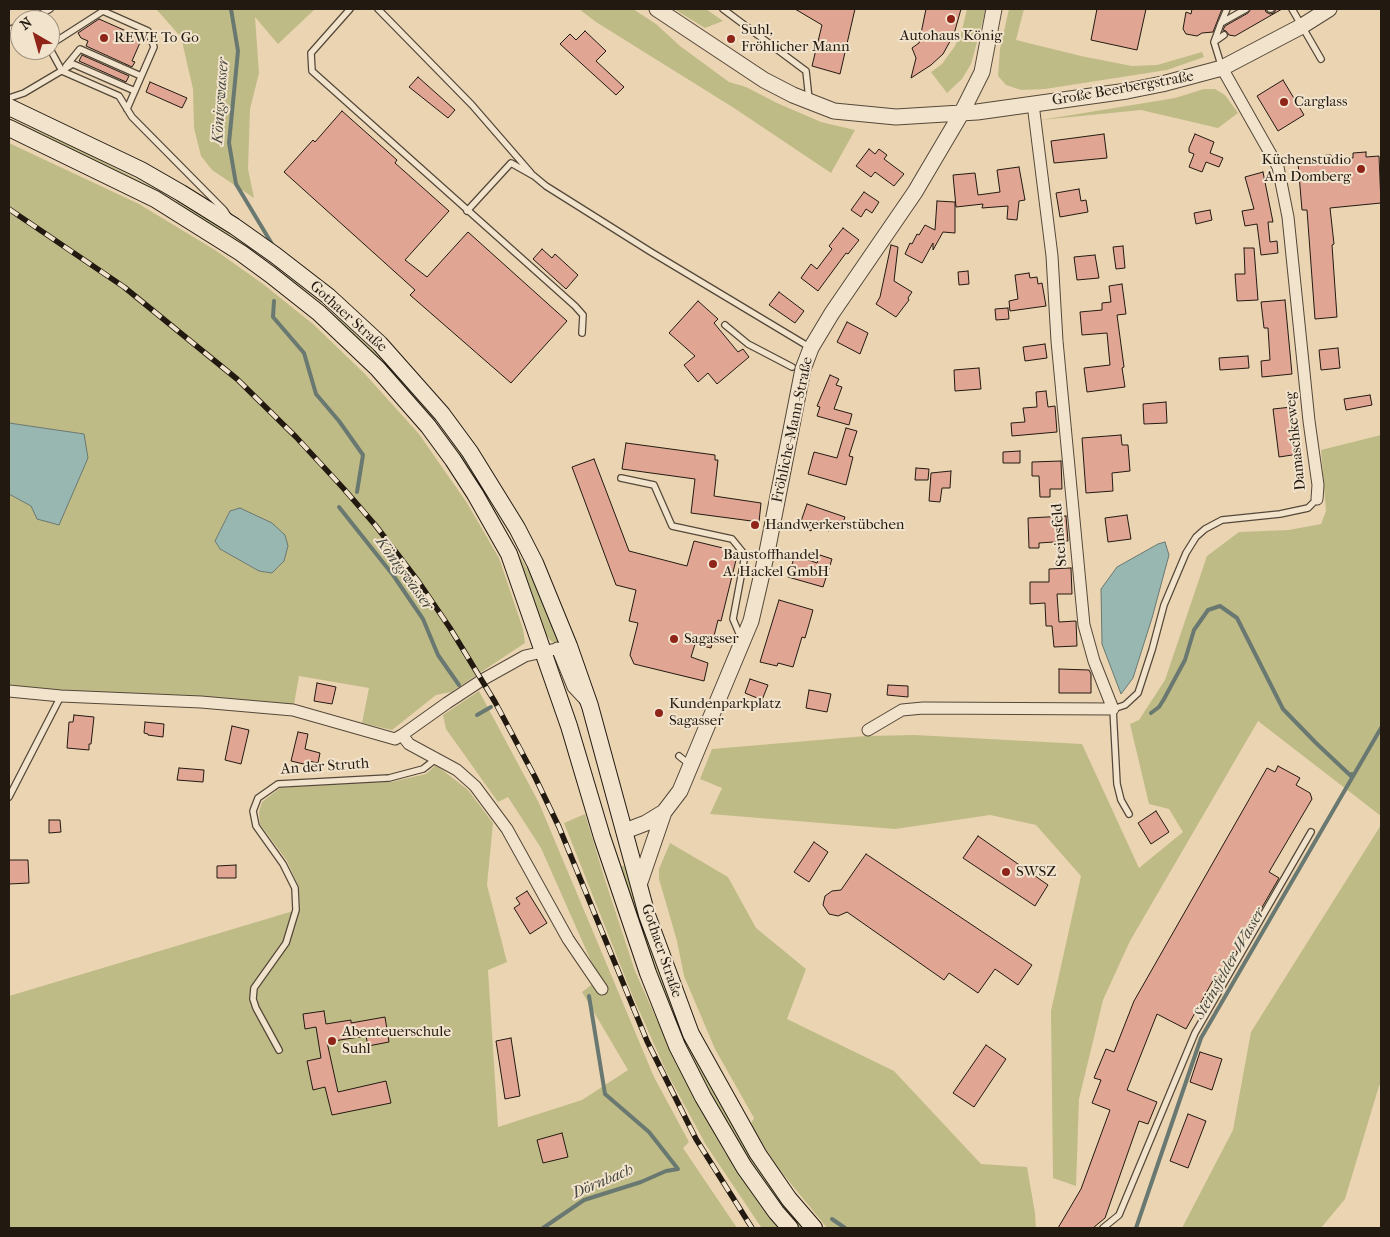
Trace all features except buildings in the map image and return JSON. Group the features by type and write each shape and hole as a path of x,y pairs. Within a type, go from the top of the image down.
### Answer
{"main road":[{"name":"Gothaer Straße","path":"9,107 141,170 234,226 302,275 357,322 405,372 442,414 470,452 517,528 543,581 557,648 569,726 602,837 648,973 677,1046 703,1097 744,1167 776,1212 790,1228"},
{"name":"Gothaer Straße","path":"9,128 155,199 241,253 319,313 352,343 378,369 428,426 475,494 590,706 656,942 691,1034 758,1154 789,1199 814,1228"}],"street":[{"name":"Große Beerbergstraße","path":"657,9 764,80 793,95 834,110 863,115 896,117 961,114 1153,86 1201,75 1222,68 1302,26 1329,9"},
{"name":"Fröhliche-Mann-Straße","path":"602,837 646,823 664,812 680,791 751,621 803,369 811,348 832,313 916,192 961,114 982,72 994,9"},
{"name":"Damaschkeweg","path":"1222,68 1278,167 1288,217 1309,421 1318,485 1316,499"},
{"name":"Steinsfeld","path":"1033,104 1052,256 1057,341 1084,625 1094,661 1113,709"},
{"path":"9,692 201,702 293,710 395,739 482,680 525,656 557,648"},
{"path":"868,730 902,710 922,708 1113,709"},
{"path":"402,736 408,744 457,770 475,786 507,829 568,938 602,989"},
{"path":"639,885 664,812"}],"lane":[{"path":"350,9 312,54 312,71 575,306 583,315 582,333"},
{"path":"378,9 472,105 534,176 546,186 651,252 811,348"},
{"path":"723,9 806,71 809,101"},
{"path":"1222,68 1214,42 1226,9"},
{"path":"1221,23 1246,9"},
{"path":"1292,9 1321,59"},
{"path":"60,38 103,11 148,31 154,47 127,109"},
{"path":"1214,42 1224,35"},
{"path":"62,71 80,49 141,76"},
{"path":"56,60 62,71 119,96 132,117 224,210 234,226"},
{"path":"9,98 24,92 73,64 135,91"},
{"path":"467,211 511,163 534,176"},
{"path":"724,325 748,344 792,367"},
{"path":"621,478 654,485 672,526 732,539 745,555 733,619 742,642"},
{"name":"Damaschkeweg","path":"1113,709 1125,705 1138,692 1175,577 1196,537 1205,529 1222,520 1280,514 1308,508 1316,499"},
{"path":"9,797 61,696"},
{"path":"1113,709 1116,784 1121,800 1129,814"},
{"path":"678,756 691,765"},
{"name":"An der Struth","path":"279,1050 256,1008 253,999 254,988 286,943 296,910 295,888 283,864 256,826 253,811 258,798 278,784 389,778 423,769 437,758"},
{"path":"1103,1228 1119,1215 1195,1033 1311,832"}],"shaded area":[{"path":"156,9 315,9 278,44 255,17 259,73 250,109 248,169 254,198 212,170 201,156 194,128 193,89 181,37"},
{"path":"579,9 633,9 656,24 680,46 729,82 746,87 821,122 855,130 831,173 734,108 596,22"},
{"path":"674,9 706,9 723,21 705,28"},
{"path":"967,9 986,9 971,64 962,79 947,93 931,72 942,64 955,46 962,30"},
{"path":"1009,9 1024,9 1016,40 1081,56 1132,66 1157,65 1202,52 1204,57 1167,70 1045,89 1021,90 1006,85 998,76 1000,49"},
{"path":"1204,89 1215,89 1225,95 1238,113 1218,128 1141,110 1041,120 1175,98"},
{"path":"9,118 82,151 148,185 203,217 240,241 295,282 371,348 391,368 428,412 461,455 482,487 540,594 559,643 557,645 550,640 545,633 525,574 391,375 128,178 69,148 9,121"},
{"path":"9,143 139,204 215,250 263,284 313,324 365,374 419,434 467,503 499,558 523,629 525,643 451,692 436,695 392,730 362,723 369,688 299,676 293,710 9,691 9,494 31,506 83,434 9,423","holes":["230,511 273,573 259,571 220,549 215,541"]},
{"path":"1381,435 1381,816 1258,721 1130,941 1103,1000 1079,1099 1076,1186 1053,1178 1051,1011 1081,876 1036,825 990,815 895,829 710,814 722,788 700,779 712,749 866,736 915,735 1082,744 1139,868 1183,832 1169,809 1149,804 1130,724 1139,720 1165,680 1207,556 1239,532 1289,530 1321,524 1326,511 1321,450"},
{"path":"479,691 539,803 654,1077 689,1142 683,1148 737,1228 9,1228 9,996 300,909 299,887 287,861 260,824 259,812 262,802 280,788 391,782 426,774 436,765 468,790 493,823 487,885 507,962 488,970 498,1127 582,1100 628,1070 582,992 599,979 541,848 508,797 498,802 446,729 443,715"},
{"path":"585,814 635,971 676,1063 725,1153 780,1228 761,1227 706,1145 666,1071 633,997 564,823"},
{"path":"1381,825 1381,1084 1345,1199 1321,1228 1182,1228 1233,1130 1251,1032"},
{"path":"670,843 728,877 756,928 806,969 787,1019 894,1071 981,1164 1027,1167 1036,1228 827,1228 779,1169 750,1125 754,1118 715,1049 684,976 677,941 659,879 659,869"},
{"path":"620,866 625,866 655,964 698,1062 763,1177 803,1228 797,1226 753,1167 711,1095 652,967 632,909"}],"water":[{"path":"9,423 84,434 88,458 59,525 37,519 31,506 9,494"},
{"path":"240,508 272,523 285,535 288,546 284,561 272,573 259,571 220,549 215,541 230,511"},
{"path":"1165,542 1169,555 1152,618 1133,678 1121,694 1102,644 1101,589 1117,567"}],"waterway":[{"name":"Königswasser","path":"231,9 238,51 229,143 236,184 272,244"},
{"name":"Königswasser","path":"274,301 273,317 304,353 316,394 339,421 363,455 357,492"},
{"name":"Königswasser","path":"339,507 393,575 423,619 438,655 459,685"},
{"path":"1151,713 1159,707 1185,660 1194,630 1208,610 1220,606 1237,618 1283,709 1351,776 1352,774"},
{"name":"Königswasser","path":"477,715 491,707"},
{"name":"Steinsfelder Wasser","path":"1136,1228 1201,1038 1381,728"},
{"name":"Königswasser","path":"589,996 605,1094 649,1132 678,1169"},
{"name":"Dörnbach","path":"543,1228 584,1200 641,1182 666,1171 678,1169"},
{"name":"Dörnbach","path":"832,1219 845,1228"}],"railway":[{"path":"9,209 124,287 237,379 296,437 344,489 376,526 418,581 450,628 495,702 535,777 559,827 647,1041 696,1139 752,1228"}],"place":[{"name":"Autohaus König","path":"951,19"},
{"name":"REWE To Go","path":"104,38"},
{"name":"Suhl, Fröhlicher Mann","path":"731,39"},
{"name":"Carglass","path":"1284,102"},
{"name":"Küchenstudio Am Domberg","path":"1361,169"},
{"name":"Handwerkerstübchen","path":"755,525"},
{"name":"Baustoffhandel A. Hackel GmbH","path":"713,564"},
{"name":"Sagasser","path":"674,639"},
{"name":"Kundenparkplatz Sagasser","path":"659,713"},
{"name":"SWSZ","path":"1006,872"},
{"name":"Abenteuerschule Suhl","path":"332,1041"}]}
